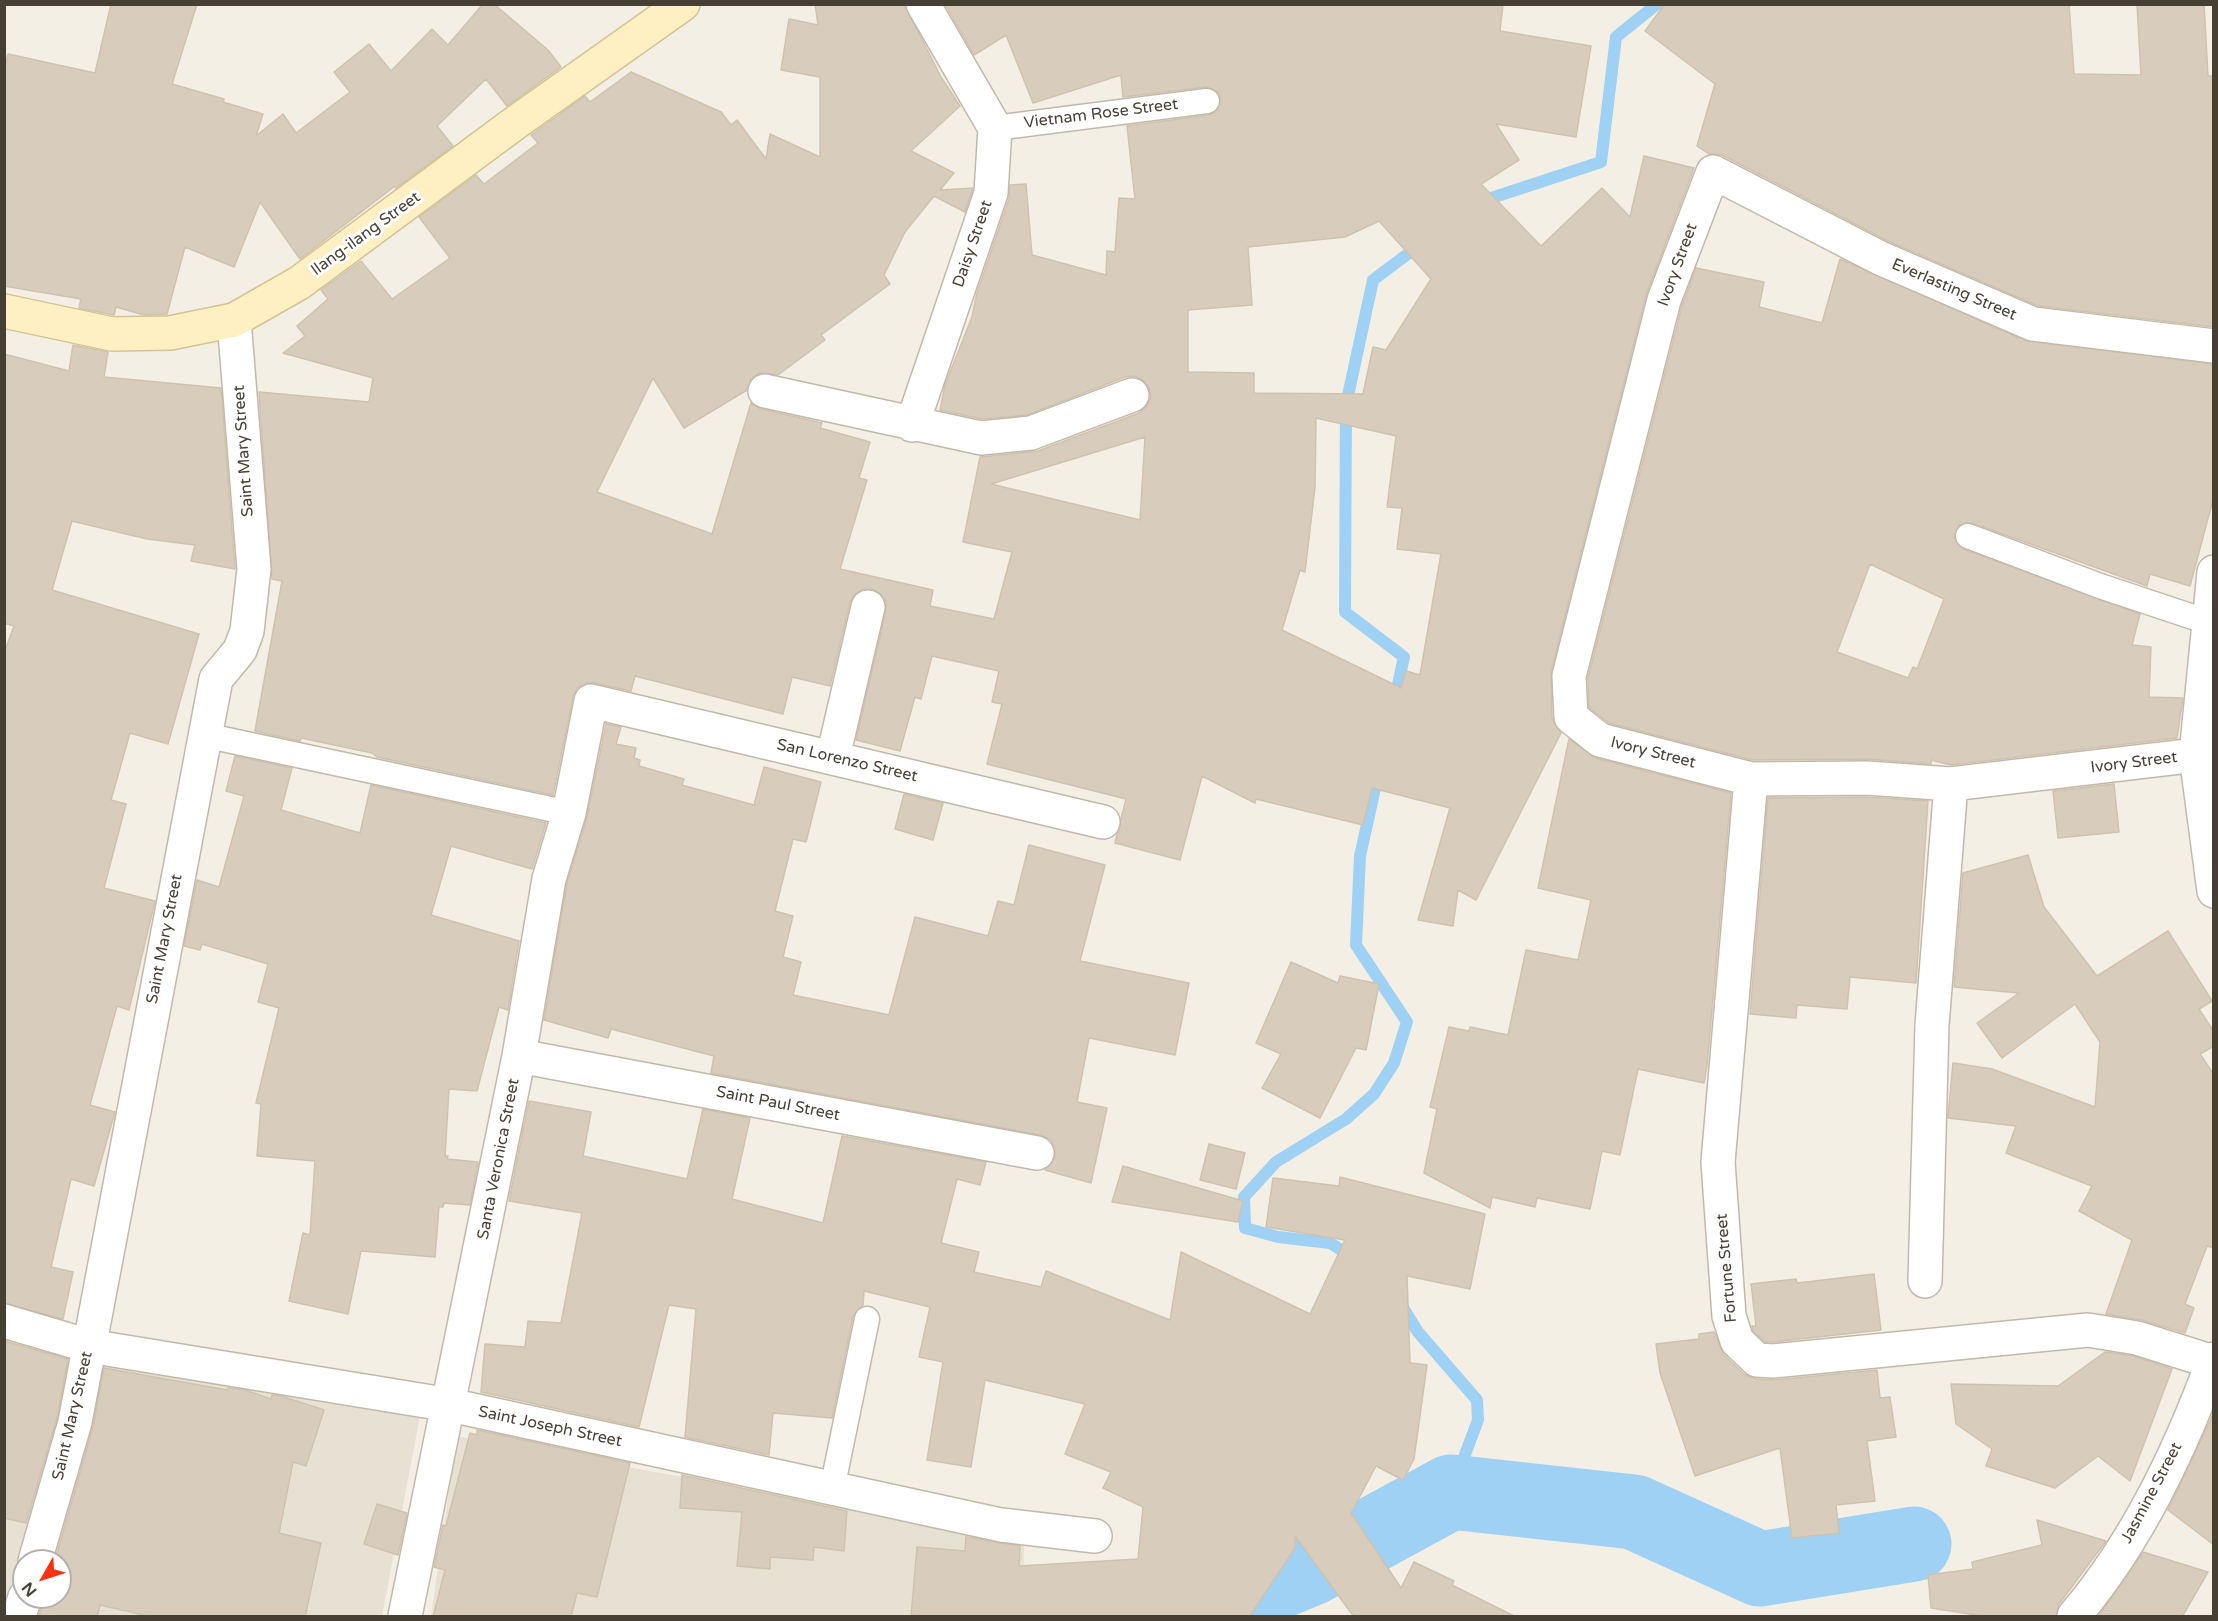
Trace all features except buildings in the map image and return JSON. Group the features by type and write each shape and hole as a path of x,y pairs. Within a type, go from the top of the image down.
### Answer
{"street":[{"name":"Ilang-ilang Street","path":"4,311 112,334 170,333 234,320 299,283 515,123 683,4"},
{"path":"923,4 995,128"},
{"name":"Daisy Street","path":"912,425 991,193 995,128"},
{"name":"Everlasting Street","path":"1713,172 1880,258 2033,324 2214,346"},
{"name":"Ivory Street","path":"1713,172 1664,300 1569,676 1571,717 1600,740 1751,779 1867,778 1951,784 2196,755"},
{"name":"Saint Mary Street","path":"38,1549 75,1422 216,679 240,650 247,631 254,569 234,320"},
{"path":"765,391 912,425 981,438 1031,433 1132,395"},
{"path":"2214,572 2196,755 2214,891"},
{"path":"833,757 868,607"},
{"name":"San Lorenzo Street","path":"591,701 1103,822"},
{"name":"Santa Veronica Street","path":"405,1617 450,1405 519,1056 549,879 569,813 591,701"},
{"name":"Fortune Street","path":"1751,779 1718,1162 1726,1296 1737,1341 1757,1360 1773,1361 2088,1330 2137,1338 2213,1361"},
{"path":"1925,1281 1932,1025 1951,784"},
{"name":"Saint Paul Street","path":"519,1056 1037,1153"},
{"name":"Saint Joseph Street","path":"4,1321 89,1346 450,1405 1001,1525 1095,1536"},
{"name":"Jasmine Street","path":"2074,1617 2104,1581 2172,1461 2213,1361"}],"lane":[{"name":"Vietnam Rose Street","path":"995,128 1207,101"},
{"path":"1968,536 2100,586 2208,622"},
{"path":"204,735 569,813"},
{"path":"832,1489 867,1319"}],"shaded area":[{"path":"4,1313 420,1416 382,1616 5,1616"},
{"path":"457,1436 1024,1539 1023,1616 431,1616"}],"waterway":[{"path":"1479,202 1601,162 1616,37 1657,4"},
{"path":"1394,703 1404,657 1345,612 1346,405 1373,280 1421,244"},
{"path":"1352,1257 1330,1243 1278,1237 1245,1228 1244,1197 1276,1162 1346,1119 1374,1094 1394,1063 1407,1022 1356,945 1360,856 1378,775"},
{"path":"1400,1303 1418,1332 1477,1400 1478,1420 1451,1492"},
{"path":"1209,1616 1210,1610 1311,1568 1451,1492 1634,1512 1760,1569 1914,1544"}]}
